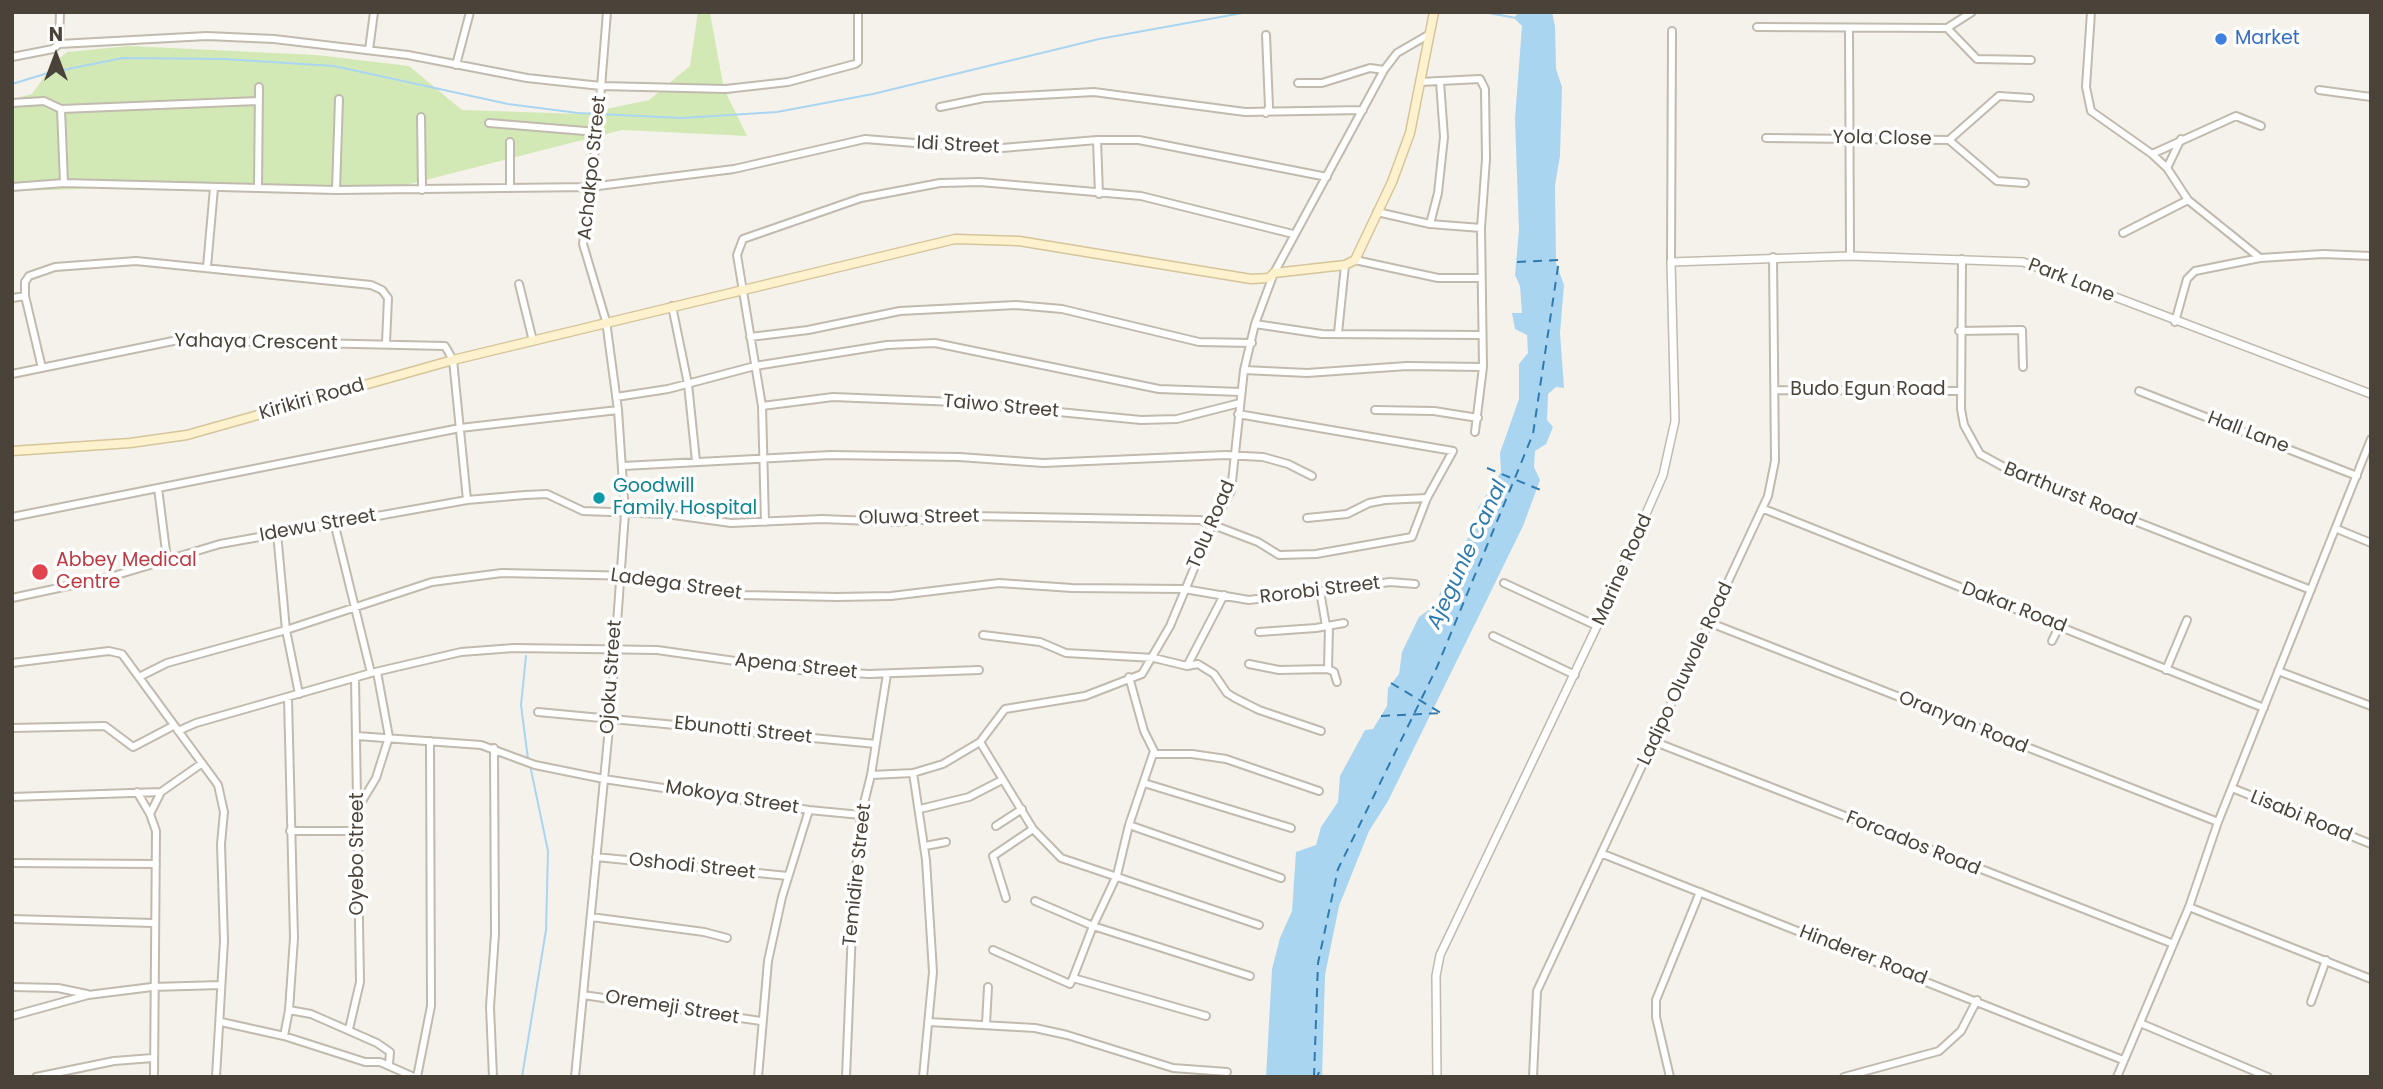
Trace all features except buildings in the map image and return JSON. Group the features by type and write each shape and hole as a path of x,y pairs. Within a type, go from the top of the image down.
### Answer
{"main road":[{"path":"1345,265 1354,260 1410,133 1433,16"},
{"name":"Kirikiri Road","path":"12,451 130,443 187,435 453,360 955,239 1018,241 1251,279 1269,278 1274,273 1345,265"}],"street":[{"path":"59,44 60,12"},
{"path":"369,50 374,12"},
{"path":"456,65 470,12"},
{"name":"Achakpo Street","path":"607,12 598,128 583,244 606,321 623,466"},
{"path":"12,57 53,49 59,44 207,36 274,39 369,50 601,90 726,89 768,86 855,64 858,62 858,12"},
{"path":"1757,27 1947,28 1972,12"},
{"path":"2091,12 2086,87 2091,111 2152,154 2167,168 2188,200 2260,258"},
{"path":"1849,28 1850,256"},
{"path":"1947,28 1977,59 2031,61"},
{"name":"Marine Road","path":"1437,1077 1436,976 1440,955 1575,675 1663,475 1675,421 1671,262 1672,31"},
{"path":"1266,35 1269,107 1266,113"},
{"name":"Tolu Road","path":"871,775 914,774 943,764 980,741 1005,709 1085,696 1142,674 1154,658 1213,523 1231,491 1237,456 1238,414 1244,370 1255,324 1274,273 1384,71 1397,53 1428,36"},
{"path":"1298,83 1322,83 1370,68 1384,71"},
{"path":"1420,82 1480,79 1485,89 1486,159 1481,228 1483,367 1475,432"},
{"path":"1430,224 1436,209 1444,137 1440,82"},
{"path":"258,187 259,87"},
{"path":"2319,90 2371,97"},
{"path":"940,107 996,97 1094,92 1266,113 1363,110"},
{"path":"1949,140 1999,96 2031,98"},
{"path":"336,190 339,99"},
{"path":"12,103 44,101 61,109 258,101"},
{"path":"61,109 64,183"},
{"path":"2152,154 2236,116 2261,126"},
{"path":"421,117 422,190"},
{"path":"489,123 598,128"},
{"name":"Yola Close","path":"1766,138 1949,140 1997,181 2025,183"},
{"name":"Idi Street","path":"12,187 64,183 336,190 590,187 734,169 865,139 990,149 1097,140 1139,140 1327,177"},
{"path":"2167,168 2181,139"},
{"path":"1097,140 1099,194"},
{"path":"510,142 510,187"},
{"path":"765,522 762,406 737,255 743,239 861,198 940,183 980,182 1141,196 1293,234"},
{"path":"207,267 214,188"},
{"path":"2123,233 2188,200"},
{"path":"1377,212 1430,224 1481,228"},
{"path":"2175,322 2187,279 2194,271 2260,258 2323,254 2371,256"},
{"name":"Park Lane","path":"1671,262 1850,256 2023,262 2175,322 2371,394"},
{"name":"Ladipo Oluwole Road","path":"1532,1077 1537,990 1655,742 1707,622 1764,509 1775,461 1773,257"},
{"name":"Barthurst Road","path":"1960,258 1959,391 1964,425 1980,454 1988,461 2022,477 2311,590"},
{"path":"1354,260 1438,278 1481,278"},
{"path":"41,368 25,296 25,282 29,276 55,267 136,261 370,285 382,290 388,298 386,344"},
{"path":"1338,333 1345,265"},
{"path":"519,284 533,341"},
{"path":"12,298 25,296"},
{"path":"750,337 807,330 900,311 1016,304 1062,309 1199,342 1252,343"},
{"path":"672,306 688,384 696,461"},
{"path":"1255,324 1322,334 1481,335"},
{"path":"1959,331 2022,330 2023,367"},
{"name":"Yahaya Crescent","path":"12,374 178,340 438,344 449,349 453,360"},
{"path":"616,397 688,384 755,366 887,345 936,343 1159,388 1241,392"},
{"path":"453,360 467,500"},
{"path":"1244,370 1307,373 1408,366 1483,367"},
{"name":"Budo Egun Road","path":"1776,390 1959,391"},
{"name":"Hall Lane","path":"2139,391 2357,476"},
{"name":"Taiwo Street","path":"762,406 833,397 956,402 1141,420 1177,419 1240,403"},
{"path":"12,517 245,468 460,428 618,410"},
{"path":"1375,410 1434,411 1478,418"},
{"path":"1238,414 1452,450 1427,498 1385,500 1369,503 1347,514 1307,518"},
{"path":"2117,1077 2171,943 2189,907 2218,822 2371,439"},
{"path":"623,466 831,455 959,457 1043,463 1237,456 1263,457 1288,464 1312,476"},
{"name":"Ojoku Street","path":"575,1077 610,718 618,576 625,514 623,466"},
{"path":"158,488 167,559"},
{"name":"Idewu Street","path":"12,598 110,577 220,544 467,500 547,494 563,499 573,508 625,514"},
{"name":"Oluwa Street","path":"625,514 765,522 822,519 896,522 971,516 1174,518 1213,523 1258,542 1279,555 1316,554 1412,537 1427,498"},
{"name":"Dakar Road","path":"1764,509 2264,708"},
{"path":"334,522 389,737 376,778 358,807"},
{"path":"2337,529 2371,543"},
{"path":"277,533 286,630 299,694"},
{"name":"Ladega Street","path":"141,676 167,663 286,630 432,582 502,573 637,576 743,595 891,596 999,583 1072,588 1184,589"},
{"name":"Rorobi Street","path":"1184,589 1249,600 1390,582 1415,584"},
{"path":"1504,583 1597,626"},
{"path":"1320,592 1327,626 1328,669"},
{"path":"1187,666 1224,594"},
{"path":"2166,670 2187,620"},
{"name":"Oranyan Road","path":"1707,622 2218,822"},
{"path":"1259,632 1344,623"},
{"path":"2052,641 2060,625"},
{"path":"983,635 1040,642 1066,653 1154,658 1187,666 1198,664 1214,674 1227,693 1259,710 1321,731"},
{"path":"1493,636 1575,675"},
{"name":"Apena Street","path":"12,728 105,726 133,747 175,729 374,673 461,652 514,648 614,648 799,670 887,674 979,670"},
{"path":"12,663 116,651 128,659 141,676 175,729 218,785 224,800 220,1022 216,1077"},
{"path":"1249,664 1279,670 1328,669 1336,676 1337,682"},
{"path":"2278,671 2371,706"},
{"name":"Temidire Street","path":"846,1077 861,815 871,775 887,674"},
{"path":"993,950 1070,984 1073,978 1117,875 1129,825 1153,754 1129,677"},
{"name":"Oyebo Street","path":"349,1029 360,982 355,678"},
{"path":"284,1036 289,1010 294,938 288,698"},
{"name":"Ebunotti Street","path":"538,712 876,744"},
{"name":"Mokoya Street","path":"357,736 494,748 536,765 604,779 808,810 861,815"},
{"path":"220,1022 284,1036 365,1062 389,1064 416,1077 431,1006 430,741"},
{"path":"980,741 1033,829 1061,858 1259,925"},
{"name":"Forcados Road","path":"1655,742 2171,943"},
{"path":"493,1077 490,1007 495,934 494,748"},
{"path":"1153,754 1192,754 1226,759 1319,791"},
{"path":"150,814 160,792 201,764"},
{"path":"914,774 925,846 933,972 923,1077"},
{"path":"920,809 969,797 1002,780"},
{"path":"1144,783 1291,828"},
{"name":"Lisabi Road","path":"2232,788 2371,844"},
{"path":"137,792 156,831 152,987 154,1077"},
{"path":"12,797 160,792"},
{"path":"996,826 1022,809"},
{"path":"758,1077 768,961 788,876 808,810"},
{"path":"1129,825 1281,878"},
{"path":"1006,898 993,856 1033,829"},
{"path":"290,831 356,831"},
{"path":"925,846 946,842"},
{"name":"Hinderer Road","path":"1603,854 2123,1060"},
{"name":"Oshodi Street","path":"596,857 788,876"},
{"path":"12,863 156,864"},
{"path":"1670,1077 1656,1017 1656,1000 1700,892"},
{"path":"1035,901 1093,926 1250,976"},
{"path":"2189,907 2371,979"},
{"path":"591,917 704,932 727,939"},
{"path":"12,919 153,923"},
{"path":"2311,1002 2326,960"},
{"path":"1073,978 1206,1016"},
{"path":"12,1016 88,995 152,987 221,985"},
{"path":"12,987 58,988 88,995"},
{"path":"986,1024 988,987"},
{"name":"Oremeji Street","path":"583,995 761,1021"},
{"path":"1844,1077 1939,1051 1961,1031 1977,1000"},
{"path":"289,1010 349,1029 390,1052 389,1064"},
{"path":"929,1022 986,1024 1067,1035 1173,1069 1227,1072"},
{"path":"2140,1023 2268,1077"},
{"path":"36,1077 114,1061 153,1058"}],"green space":[{"path":"698,12 710,13 724,89 747,136 622,130 394,188 154,187 12,191 12,99 32,94 54,63 67,52 129,46 317,55 409,66 462,110 582,114 649,100 690,66"}],"water":[{"name":"Ajegunle Canal","path":"1519,12 1552,12 1555,26 1556,69 1562,87 1560,156 1555,185 1556,263 1564,285 1560,333 1564,388 1556,387 1548,394 1547,420 1553,427 1546,444 1535,451 1534,467 1540,480 1523,526 1388,801 1369,831 1339,906 1325,975 1322,1077 1266,1077 1272,969 1280,938 1292,911 1296,852 1316,845 1321,827 1338,802 1340,776 1365,730 1373,729 1387,706 1388,688 1399,674 1402,652 1419,617 1434,606 1460,550 1480,520 1478,508 1501,472 1500,453 1519,399 1519,364 1528,353 1527,335 1515,329 1512,313 1522,313 1520,286 1515,275 1519,230 1515,119 1522,26 1514,18"}],"waterway":[{"path":"12,84 48,73 123,58 224,59 334,66 508,104 578,113 682,118 777,112 873,94 1099,39 1248,12"},
{"path":"1483,12 1516,18"},
{"path":"526,656 521,705 528,759"},
{"path":"522,1077 546,930 548,851 530,765"}],"ferry route":[{"path":"1314,1077 1318,963 1338,869 1437,667 1533,434 1559,260 1516,262"},
{"path":"1487,468 1543,491"},
{"path":"1391,683 1441,713"},
{"path":"1381,716 1441,713"},
{"path":"1317,1077 1319,1072"}],"place":[{"name":"Market","path":"2221,39"},
{"name":"Goodwill Family Hospital","path":"599,498"},
{"name":"Abbey Medical Centre","path":"40,572"}]}
